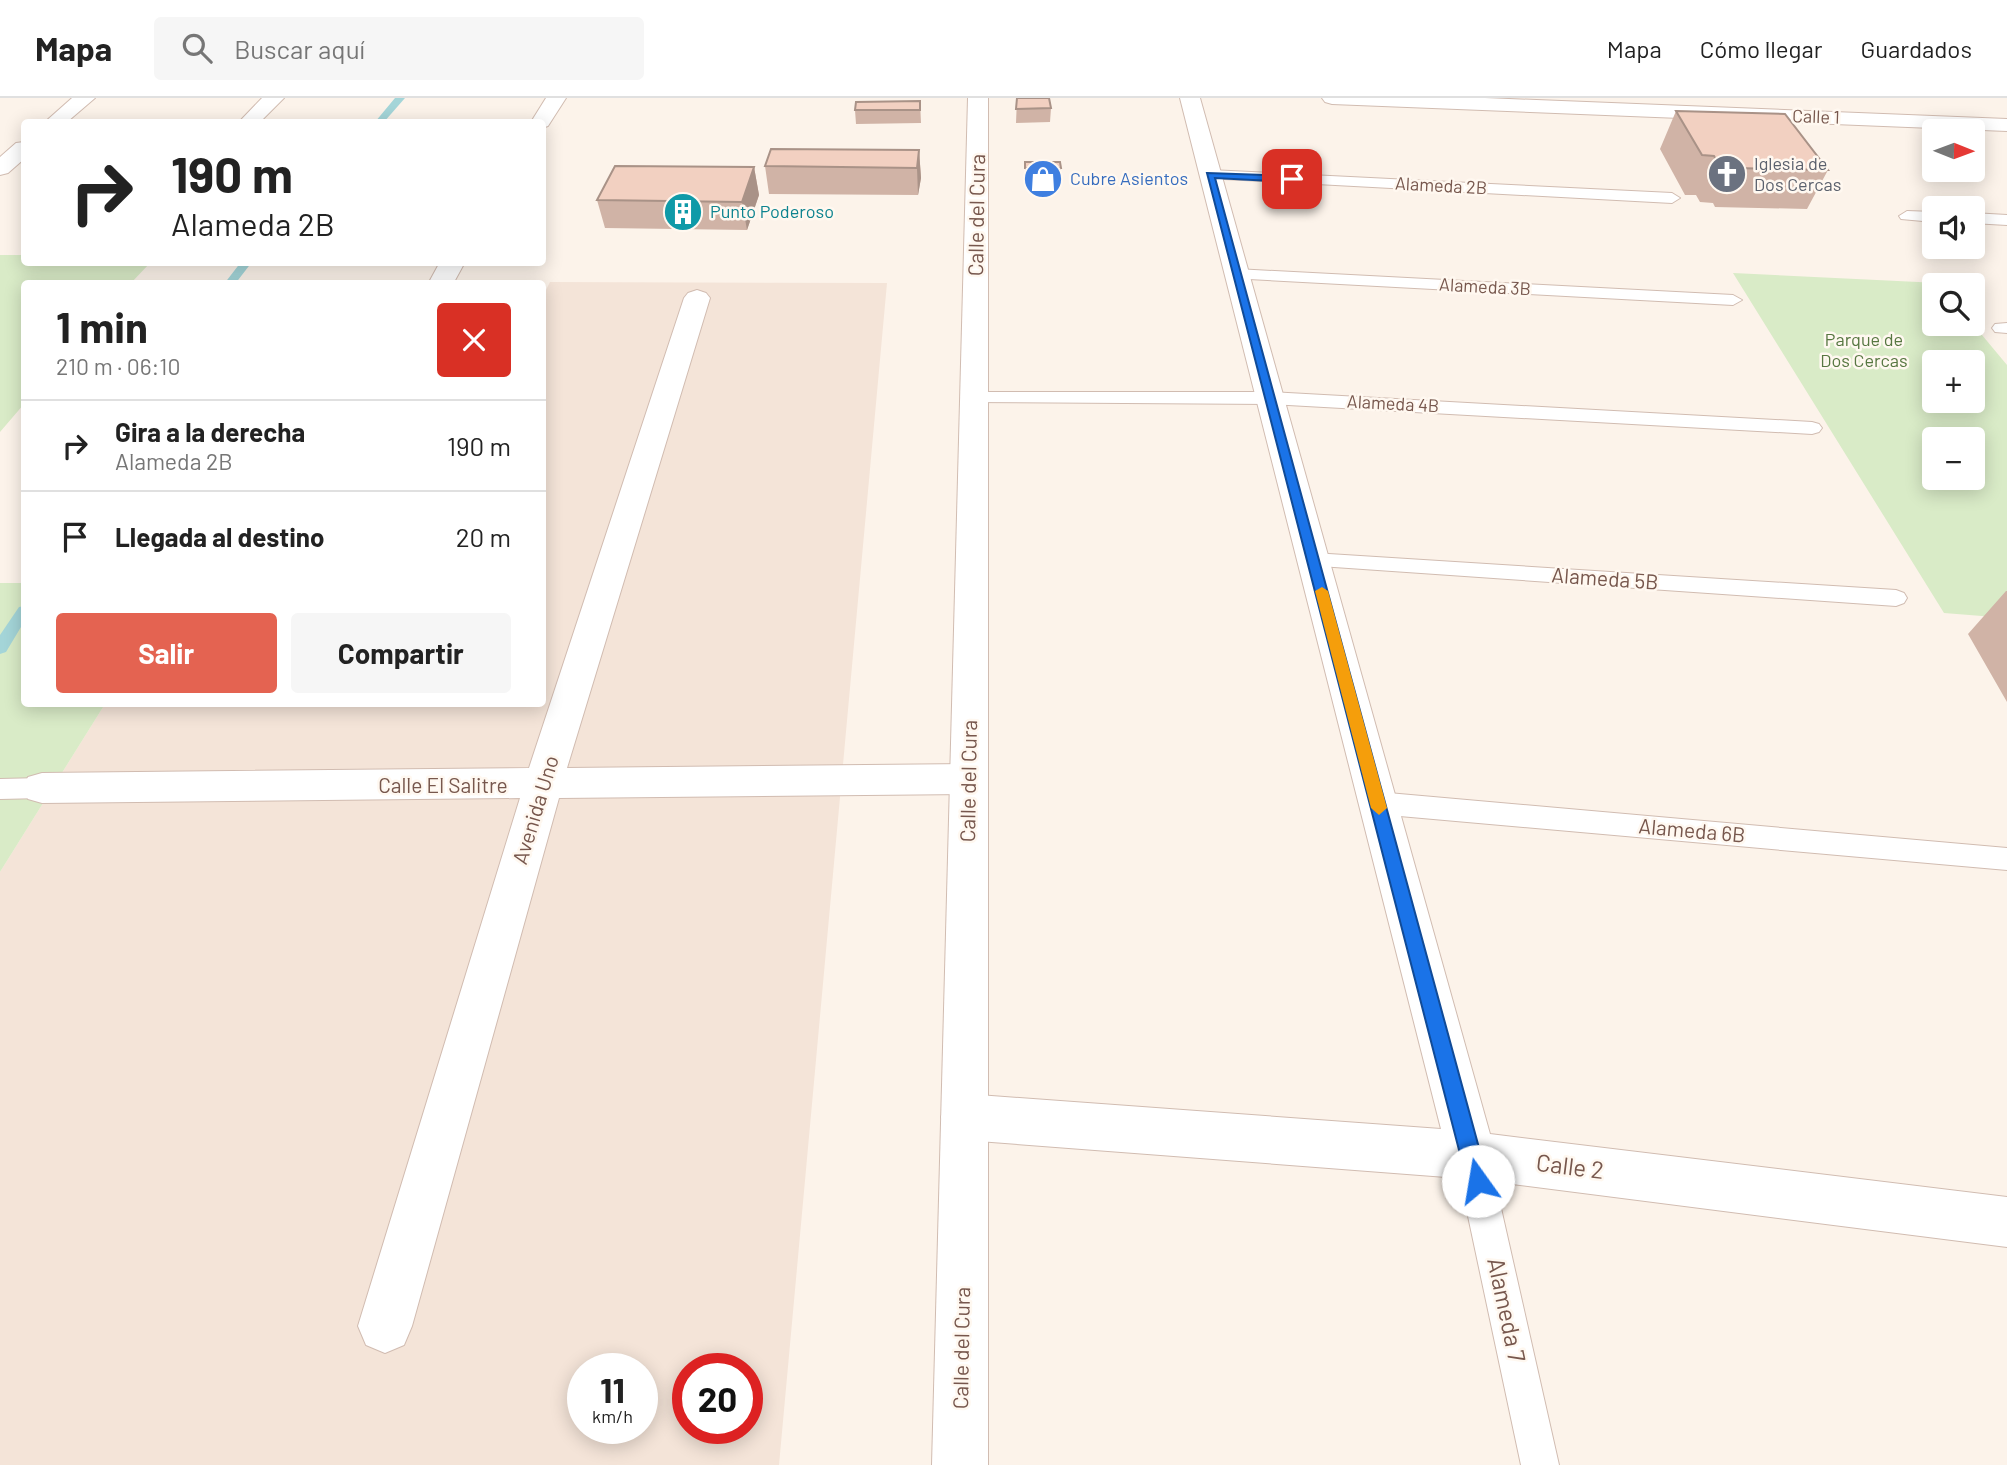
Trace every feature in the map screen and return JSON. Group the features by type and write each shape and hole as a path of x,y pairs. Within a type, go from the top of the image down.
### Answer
{"street":[{"path":"59,119 85,98"},
{"path":"252,119 274,98"},
{"path":"543,119 556,98"},
{"name":"Calle del Cura","path":"960,1465 978,98"},
{"path":"1189,98 1472,1155"},
{"name":"Calle 1","path":"1332,98 2007,125"},
{"path":"0,168 21,150"},
{"name":"Avenida Uno","path":"385,1326 542,785 697,298"},
{"name":"Calle El Salitre","path":"42,788 969,779"},
{"name":"Calle 2","path":"965,1116 1472,1155 2005,1227"}],"lane":[{"name":"Alameda 2B","path":"1210,175 1672,198"},
{"path":"1907,216 1922,217"},
{"path":"1985,219 2007,220"},
{"name":"Alameda 3B","path":"1236,274 1733,300"},
{"name":"Alameda 4B","path":"974,398 1270,398 1812,428"},
{"name":"Alameda 5B","path":"1313,560 1896,598"},
{"path":"0,789 42,788"},
{"name":"Alameda 6B","path":"1377,803 2007,859"},
{"name":"Alameda 7","path":"1472,1155 1540,1465"}],"shaded area":[{"path":"550,282 887,283 779,1465 0,1465 0,872 103,707 546,707 546,290"}],"green space":[{"path":"0,255 21,255 21,266 147,266 134,280 21,280 21,408 0,432"},
{"name":"Parque de Dos Cercas","path":"1733,273 1922,282 1922,336 1983,336 2007,365 2007,618 1944,613"},
{"path":"0,583 21,583 21,707 103,707 0,872"}],"building":[{"path":"1017,98 1049,98 1051,108 1016,109"},
{"path":"920,101 920,110 855,110 856,102"},
{"path":"1676,111 1785,114 1828,170 1734,168 1732,164 1718,163 1714,156 1702,155"},
{"path":"771,149 919,150 917,168 765,166"},
{"path":"1025,162 1060,162 1061,168 1025,168"},
{"path":"615,166 754,167 742,202 597,200"}],"waterway":[{"path":"382,119 400,98"},
{"path":"232,280 244,266"},
{"path":"0,648 21,616"}],"slow traffic":[{"path":"1322,591 1379,808"}],"place":[{"name":"Iglesia de Dos Cercas","path":"1727,174"},
{"name":"Cubre Asientos","path":"1043,179"},
{"name":"Punto Poderoso","path":"683,212"}],"route":[{"path":"1292,179 1210,175 1478,1181"}]}
